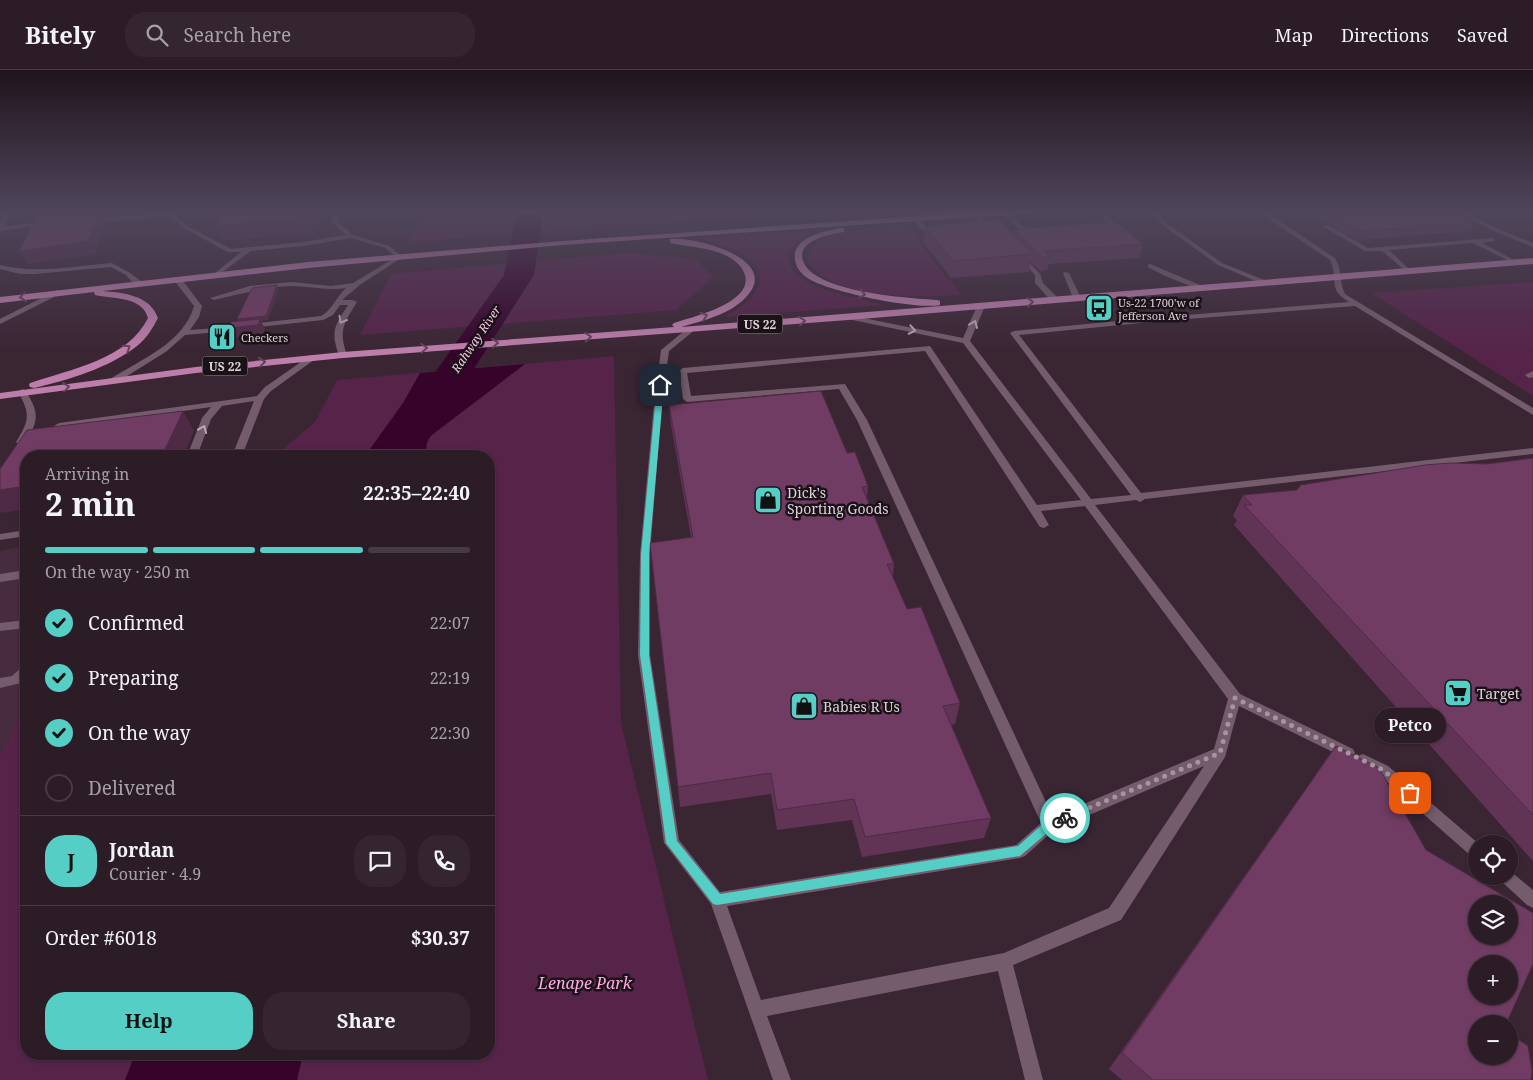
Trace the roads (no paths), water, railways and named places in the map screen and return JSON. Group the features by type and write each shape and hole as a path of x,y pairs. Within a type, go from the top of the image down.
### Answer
{"highway":[{"path":"0,300 217,274 388,258"},
{"path":"658,332 713,313 736,302 748,288 749,274 742,261 737,258"},
{"path":"798,258 799,264 808,275 850,292 892,299 981,306"},
{"name":"US 22","path":"0,396 113,380 314,357 658,332 1533,261"},
{"path":"0,396 84,368 118,354 143,336 151,324 152,313 150,308 138,301 103,293 65,292"}],"lane":[{"path":"217,274 237,258"},
{"path":"237,328 323,318 333,311 336,303 354,285 398,258"},
{"path":"1023,258 1038,275 1039,283 1055,300"},
{"path":"1212,258 1220,264 1268,283"},
{"path":"1331,258 1338,267 1338,290 1533,412"},
{"path":"1394,258 1408,271"},
{"path":"1507,258 1515,262"},
{"path":"0,267 20,272 35,272 112,265 128,274 138,283"},
{"path":"1150,266 1165,274 1203,288"},
{"path":"1066,273 1077,298"},
{"path":"177,279 195,300 198,309 185,333"},
{"path":"214,298 250,288 292,284 331,288"},
{"path":"278,293 354,285"},
{"path":"0,322 65,292"},
{"path":"195,300 252,296"},
{"path":"336,303 353,302 336,332 343,355"},
{"path":"1140,499 1014,333 1161,319 1358,304"},
{"path":"966,341 981,306"},
{"path":"848,317 966,341 1235,698 1383,770 1468,844"},
{"path":"692,329 665,350 658,403 645,554 644,655 672,843 717,900 782,1080"},
{"path":"113,380 185,333 218,330"},
{"path":"1044,525 927,348 683,371 687,399 842,386 862,420 1049,825"},
{"path":"238,450 260,398 268,389 314,357"},
{"path":"22,392 33,413 37,429"},
{"path":"14,453 37,429 260,398"},
{"path":"194,450 207,418 219,404"},
{"path":"1034,510 1140,499 1533,451"},
{"path":"0,537 20,534"},
{"path":"0,578 20,575"},
{"path":"0,627 20,625"},
{"path":"0,683 16,680 20,676"},
{"path":"756,1010 1004,961 1115,914 1220,753 1235,698"},
{"path":"717,900 1020,851 1049,825 1220,753"},
{"path":"1516,885 1533,900"},
{"path":"1004,961 1034,1080"}],"waterway":[{"name":"Rahway River","path":"401,450 519,275 522,258"}],"place":[{"name":"Us-22 1700'w of Jefferson Ave","path":"1099,308"},
{"name":"Checkers","path":"222,337"},
{"name":"Dick's Sporting Goods","path":"768,500"},
{"name":"Target","path":"1458,693"},
{"name":"Babies R Us","path":"804,706"},
{"name":"Petco","path":"1410,793"}],"park label":[{"name":"Lenape Park","path":"585,983"}]}
